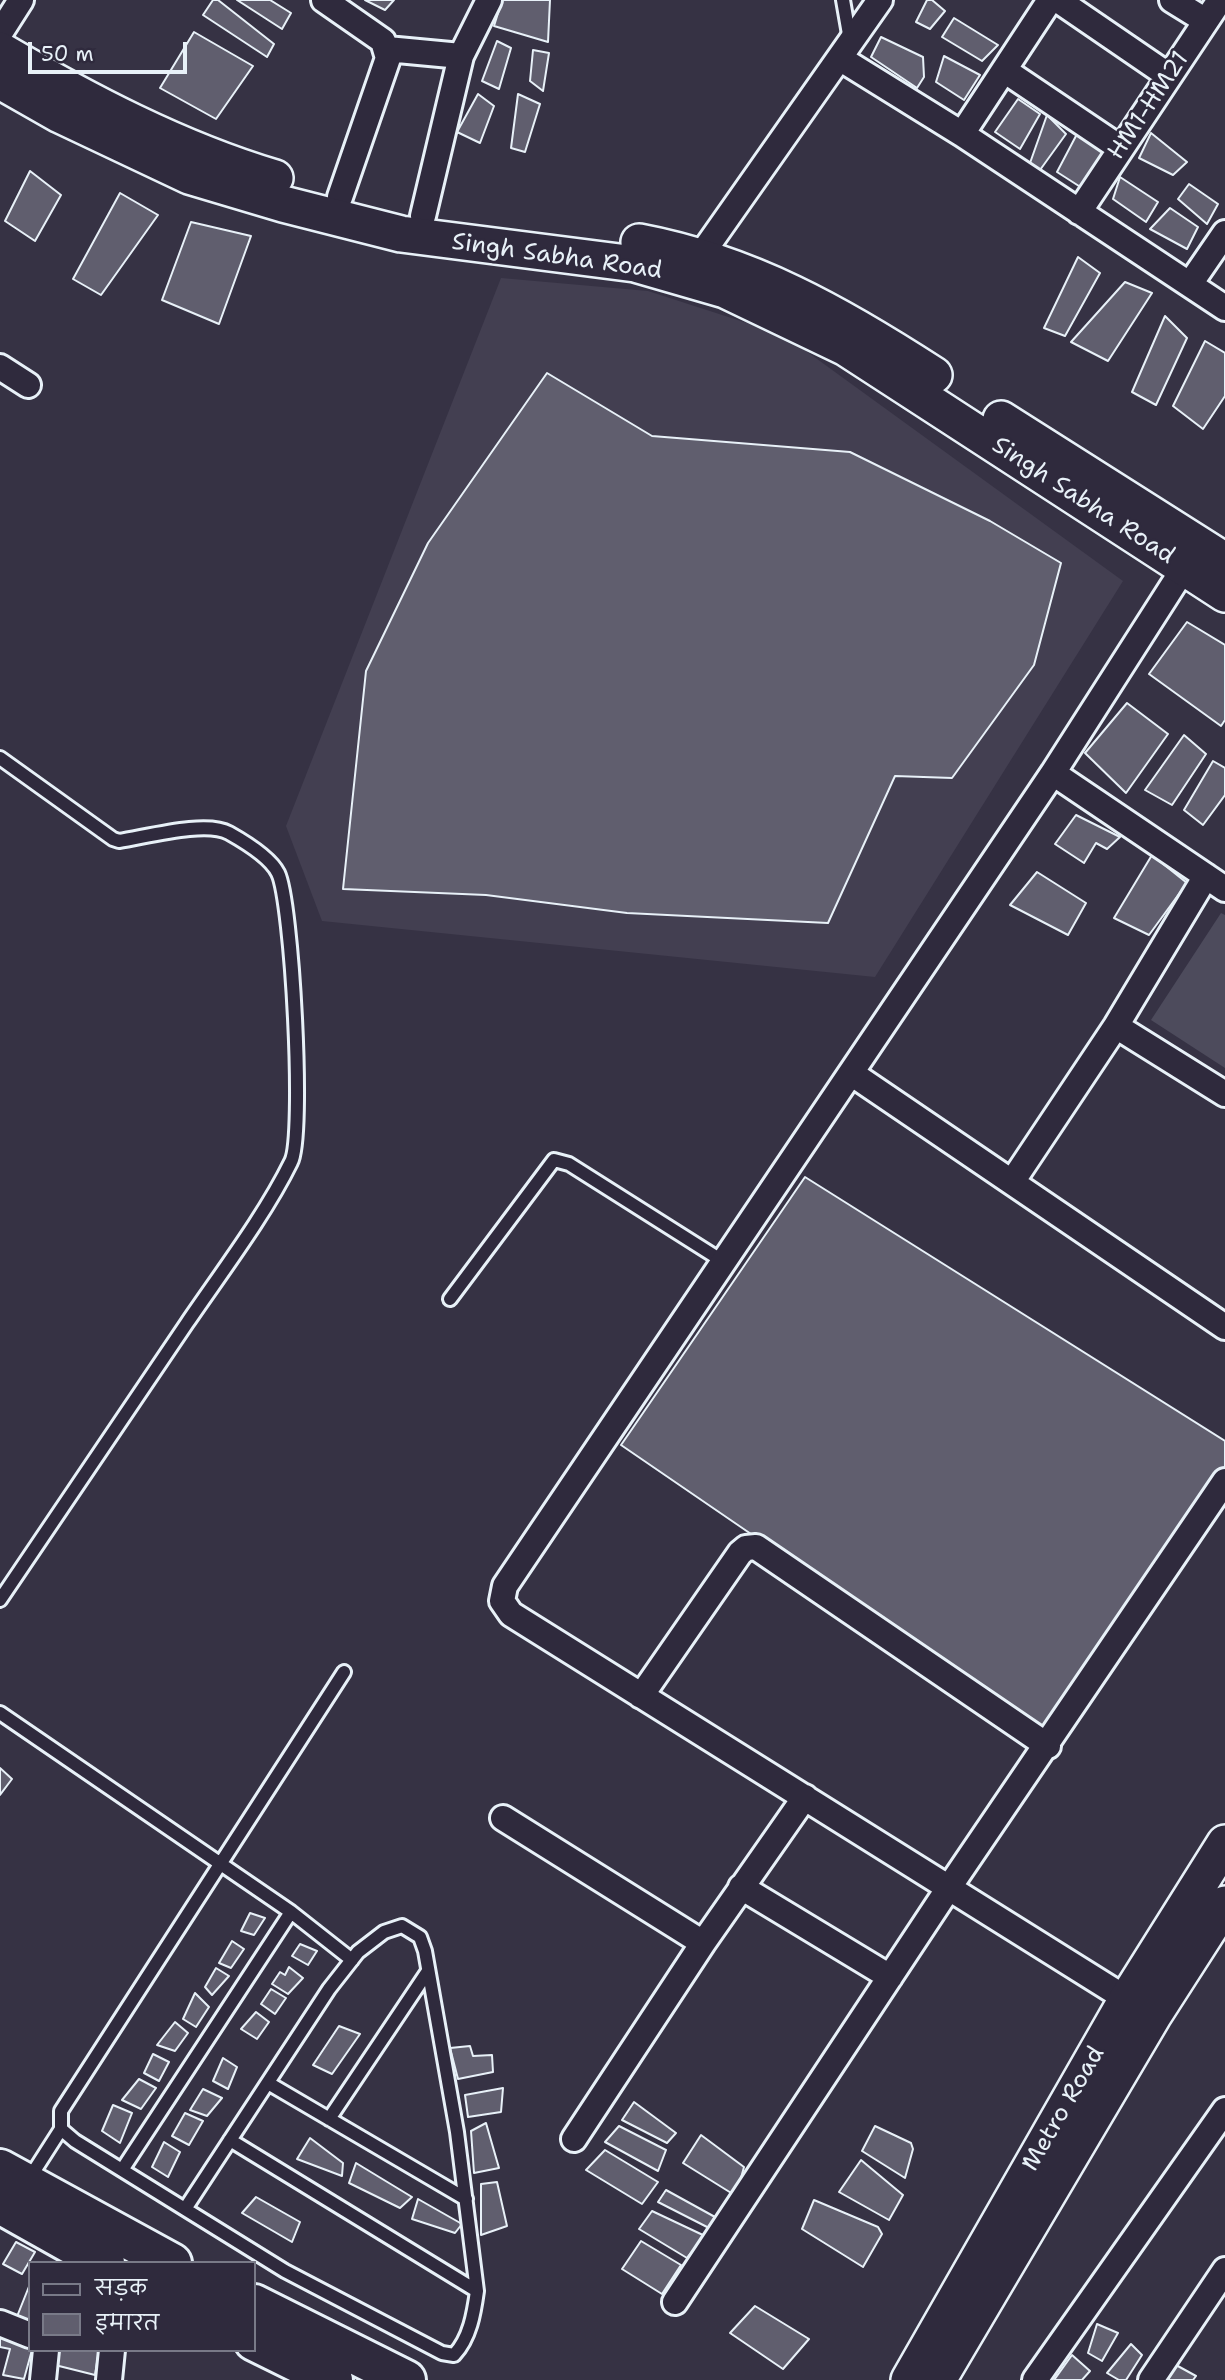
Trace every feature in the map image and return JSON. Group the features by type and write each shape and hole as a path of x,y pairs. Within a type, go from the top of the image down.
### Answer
{"main road":[{"path":"9,2185 58,2251 97,2261"},
{"path":"9,2185 168,2261"},
{"path":"256,2305 407,2380"},
{"path":"256,2342 333,2380"}],"street":[{"path":"0,33 21,0"},
{"path":"324,0 373,32 387,49 386,68 336,208"},
{"path":"423,216 461,56 489,0"},
{"path":"701,255 880,0"},
{"path":"962,134 1050,0"},
{"path":"1058,0 1169,76"},
{"path":"1172,0 1206,21"},
{"name":"HM1-HM21","path":"1079,212 1220,0"},
{"path":"387,49 461,56"},
{"name":"Singh Sabha Road","path":"0,50 58,83 179,144 336,208 371,207 423,216 542,227 701,255 777,286 861,328 1202,558 1225,594"},
{"path":"846,51 962,134 1225,308"},
{"path":"1004,70 1120,148"},
{"name":"Singh Sabha Road","path":"0,81 60,115 189,176 336,208 444,241 509,246 635,264 726,290 796,322 866,361 1202,558"},
{"path":"1190,284 1225,233"},
{"path":"0,367 28,385"},
{"path":"1140,2007 511,1614 505,1608 503,1594 505,1586 1053,773 1202,558"},
{"path":"1012,1182 1216,883 1053,773"},
{"path":"1116,1026 1225,1094"},
{"path":"851,1073 1225,1327"},
{"path":"675,2302 950,1886 1048,1746 1225,1481"},
{"path":"641,1696 740,1553 746,1548 756,1547 1048,1746"},
{"path":"573,2139 703,1943 805,1797"},
{"path":"503,1818 703,1943"},
{"name":"Metro Road","path":"938,2380 1140,2007 1225,1843"},
{"path":"741,1887 890,1977"},
{"name":"Metro Road","path":"909,2380 1140,2007 1225,1904"},
{"path":"1035,2380 1225,2110"},
{"path":"1151,2380 1225,2270"},
{"path":"0,2323 28,2334"},
{"path":"43,2380 46,2352"},
{"path":"109,2380 112,2352"}],"lane":[{"path":"843,0 846,51"},
{"path":"0,758 120,841 205,828 221,830 270,862 277,870 284,892 294,1018 297,1138 292,1162 228,1262 0,1600"},
{"path":"450,1299 554,1160 569,1164 724,1262"},
{"path":"9,2185 61,2129 61,2111 218,1863 344,1672"},
{"path":"0,1713 291,1912 352,1960"},
{"path":"122,2170 291,1912"},
{"path":"61,2129 122,2170 285,2271 446,2355 454,2354 461,2347 474,2316 477,2291 466,2199 420,1937 401,1926 384,1932 352,1960 185,2209"},
{"path":"329,2119 428,1972"},
{"path":"268,2083 466,2199"},
{"path":"230,2140 477,2291"}],"shaded area":[{"path":"501,278 648,291 784,335 1123,581 875,977 322,921 286,826"},
{"path":"1221,913 1225,915 1225,1068 1151,1020"}],"building":[{"path":"213,0 218,0 274,44 267,57 203,15"},
{"path":"237,0 270,0 291,13 282,29"},
{"path":"365,0 394,0 385,10"},
{"path":"502,0 550,0 548,42 494,26"},
{"path":"927,0 932,0 945,11 930,29 916,22"},
{"path":"954,18 998,45 982,61 942,37"},
{"path":"194,32 253,66 216,119 160,88"},
{"path":"881,37 923,57 924,77 917,88 871,57"},
{"path":"497,41 511,48 499,89 482,81"},
{"path":"533,50 549,53 543,91 530,81"},
{"path":"944,56 980,75 964,100 936,82"},
{"path":"478,94 494,106 480,143 457,132"},
{"path":"518,94 540,104 525,152 511,148"},
{"path":"1018,99 1040,114 1020,149 995,132"},
{"path":"1047,115 1066,134 1040,170 1030,163"},
{"path":"1151,133 1187,162 1173,175 1139,158"},
{"path":"1077,134 1103,152 1082,188 1057,172"},
{"path":"30,171 61,195 35,241 5,221"},
{"path":"1120,177 1158,202 1146,222 1113,199"},
{"path":"1189,184 1218,204 1207,224 1178,199"},
{"path":"120,193 158,215 101,295 73,279"},
{"path":"1170,208 1198,227 1187,249 1150,229"},
{"path":"191,222 251,236 219,324 162,300"},
{"path":"1078,257 1100,273 1065,336 1044,328"},
{"path":"1125,282 1152,293 1108,361 1071,342"},
{"path":"1165,316 1187,338 1156,405 1132,392"},
{"path":"1205,341 1225,353 1225,396 1203,429 1173,406"},
{"path":"547,373 652,436 850,452 990,521 1061,563 1034,665 952,778 895,776 828,923 627,913 486,895 343,889 366,671 428,543"},
{"path":"1187,622 1225,645 1225,720 1221,726 1149,674"},
{"path":"1127,703 1168,734 1126,793 1085,753"},
{"path":"1184,735 1206,754 1172,805 1145,790"},
{"path":"1213,761 1225,768 1225,795 1203,825 1184,810"},
{"path":"1076,815 1120,837 1107,849 1096,843 1084,863 1055,844"},
{"path":"1152,855 1187,883 1149,935 1114,918"},
{"path":"1037,872 1086,903 1068,935 1010,905"},
{"path":"805,1177 1225,1441 1225,1475 1049,1738 621,1445"},
{"path":"0,1768 12,1779 0,1795"},
{"path":"250,1913 265,1918 254,1935 241,1931"},
{"path":"232,1941 244,1949 231,1968 219,1963"},
{"path":"300,1944 317,1951 308,1965 292,1956"},
{"path":"289,1967 303,1978 288,1994 272,1984 280,1972 285,1975"},
{"path":"216,1968 229,1976 212,1995 205,1987"},
{"path":"271,1989 286,1998 275,2014 261,2004"},
{"path":"195,1993 209,2007 196,2027 183,2019"},
{"path":"256,2012 269,2022 257,2039 241,2029"},
{"path":"175,2022 188,2033 175,2051 157,2045"},
{"path":"339,2026 360,2034 332,2074 313,2065"},
{"path":"470,2046 473,2056 492,2055 493,2072 458,2079 450,2048"},
{"path":"153,2054 169,2062 159,2081 144,2073"},
{"path":"223,2058 237,2067 228,2089 213,2081"},
{"path":"139,2079 156,2088 141,2109 122,2100"},
{"path":"503,2088 501,2112 468,2117 465,2095"},
{"path":"203,2089 222,2098 207,2116 190,2110"},
{"path":"634,2102 676,2133 667,2143 622,2120"},
{"path":"113,2105 132,2113 120,2143 102,2131"},
{"path":"185,2113 203,2121 189,2145 172,2136"},
{"path":"486,2123 499,2168 474,2173 471,2131"},
{"path":"619,2126 666,2150 658,2171 605,2142"},
{"path":"875,2126 911,2143 913,2149 905,2178 862,2151"},
{"path":"701,2135 744,2167 736,2196 683,2163"},
{"path":"310,2138 343,2163 342,2176 297,2159"},
{"path":"164,2142 180,2152 168,2177 152,2167"},
{"path":"605,2150 658,2182 642,2204 586,2170"},
{"path":"861,2160 903,2195 889,2220 839,2192"},
{"path":"356,2163 412,2197 400,2208 349,2183"},
{"path":"497,2182 507,2226 481,2235 481,2184"},
{"path":"666,2190 715,2217 709,2228 658,2202"},
{"path":"256,2197 300,2222 292,2242 242,2213"},
{"path":"418,2199 462,2224 455,2233 412,2219"},
{"path":"814,2200 878,2227 882,2234 863,2267 802,2229"},
{"path":"652,2211 705,2236 687,2258 639,2229"},
{"path":"641,2241 681,2265 662,2294 622,2269"},
{"path":"16,2242 35,2252 22,2274 3,2264"},
{"path":"28,2289 28,2324 16,2319"},
{"path":"755,2306 809,2339 783,2369 730,2333"},
{"path":"1097,2324 1118,2333 1102,2361 1088,2353"},
{"path":"0,2333 28,2344 28,2352 31,2352 24,2379 3,2375 10,2349 0,2347"},
{"path":"1131,2344 1142,2355 1126,2380 1119,2380 1107,2373"},
{"path":"57,2352 99,2352 95,2375 55,2365"},
{"path":"1072,2355 1090,2371 1082,2380 1054,2380"},
{"path":"1176,2365 1196,2376 1193,2380 1163,2380"}]}
